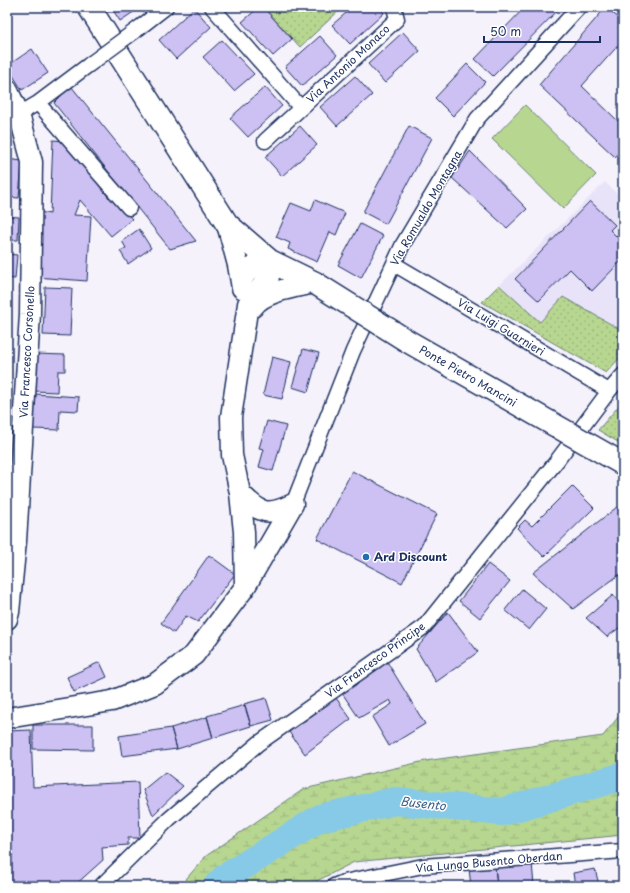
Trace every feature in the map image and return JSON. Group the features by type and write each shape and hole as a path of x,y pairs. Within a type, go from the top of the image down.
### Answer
{"main road":[{"name":"Ponte Pietro Mancini","path":"89,7 227,224 270,261 315,283 409,342 623,464"},
{"name":"Via Francesco Corsonello","path":"7,89 13,115 32,162 30,314 16,541 7,620"},
{"path":"227,224 238,265 246,318"},
{"path":"241,281 246,271 256,265 270,261 269,277 248,304 231,417 232,454 247,500 269,547"},
{"path":"246,318 255,303 264,297 287,289 315,283"},
{"path":"247,500 268,512 279,511 293,504"},
{"path":"246,587 244,532 247,500"},
{"path":"7,718 112,702 155,684 194,655 246,587 293,504"},
{"path":"244,532 269,547"}],"street":[{"path":"13,115 38,103 166,7"},
{"name":"Via Antonio Monaco","path":"212,7 301,108 397,19 394,7"},
{"name":"Via Romualdo Montagna","path":"293,504 353,352 403,244 477,119 579,7"},
{"path":"38,103 129,208"},
{"path":"265,141 301,108"},
{"name":"Via Luigi Guarnieri","path":"394,264 609,391"},
{"name":"Via Francesco Principe","path":"100,886 169,819 259,743 424,627 556,462 609,391 623,375"},
{"name":"Via Lungo Busento Oberdan","path":"334,886 344,882 423,866 623,851"}],"shaded area":[{"path":"605,182 623,200 623,354 606,373 482,302"}],"green space":[{"path":"263,7 343,7 300,47"},
{"path":"525,105 596,175 563,209 492,139"},
{"path":"499,285 540,322 563,297 623,331 623,354 606,373 482,302"},
{"path":"623,401 623,445 598,430"},
{"path":"623,711 623,835 354,862 307,886 180,886 206,856 304,789 425,761 603,736"}],"building":[{"path":"111,7 141,7 120,21"},
{"path":"259,7 263,7 292,39 273,56 242,22"},
{"path":"353,7 379,7 384,13 350,44 332,25"},
{"path":"525,7 561,7 493,76 475,59"},
{"path":"606,7 623,22 623,40 582,86 618,121 623,115 623,148 615,157 539,85"},
{"path":"194,8 211,27 176,59 159,40"},
{"path":"403,32 420,51 385,83 368,64"},
{"path":"320,36 337,55 302,86 285,67"},
{"path":"222,40 254,74 234,91 203,57"},
{"path":"32,49 48,73 22,90 7,66"},
{"path":"467,64 485,82 453,116 435,98"},
{"path":"355,76 372,95 337,126 320,107"},
{"path":"71,86 196,241 170,249 54,103"},
{"path":"265,87 282,106 248,137 230,118"},
{"path":"300,126 317,145 282,176 265,157"},
{"path":"409,126 432,138 386,224 363,212"},
{"path":"53,140 65,141 109,198 112,196 132,219 111,236 80,200 74,215 91,216 87,281 35,277 40,212 50,214"},
{"path":"470,151 527,209 507,228 452,178"},
{"path":"7,159 22,161 19,198 7,197"},
{"path":"315,200 345,213 336,235 330,232 317,262 288,249 290,243 276,237 291,203 311,211"},
{"path":"590,201 615,225 610,230 617,237 623,231 623,259 592,291 570,269 539,301 515,279"},
{"path":"7,216 19,217 18,240 7,240"},
{"path":"360,224 383,236 361,278 338,265"},
{"path":"139,229 151,248 128,264 120,251 126,248 122,241"},
{"path":"7,254 17,255 15,279 7,278"},
{"path":"45,287 72,288 70,336 43,335"},
{"path":"7,290 10,290 9,313 7,313"},
{"path":"303,349 319,353 308,392 292,387"},
{"path":"36,354 65,355 65,371 58,371 57,392 34,391"},
{"path":"272,357 291,362 282,399 263,395"},
{"path":"35,394 79,397 78,411 60,410 59,430 33,429"},
{"path":"267,421 286,426 273,471 259,467 264,449 259,448"},
{"path":"352,471 437,514 402,583 317,539"},
{"path":"572,486 594,508 544,557 517,528 525,520 532,526"},
{"path":"617,507 623,516 623,572 573,609 533,573"},
{"path":"209,555 235,574 198,622 186,616 174,633 161,623"},
{"path":"488,564 510,581 480,618 459,601"},
{"path":"522,589 546,609 529,630 505,610"},
{"path":"613,595 623,608 623,625 607,637 586,618"},
{"path":"448,612 478,652 436,682 416,649"},
{"path":"386,660 425,724 389,746 372,717 392,704 390,700 359,718 342,693"},
{"path":"100,662 107,677 74,692 67,677"},
{"path":"266,698 273,720 251,726 244,704"},
{"path":"336,698 351,719 305,754 289,732"},
{"path":"245,705 251,726 213,738 207,716"},
{"path":"207,717 213,738 177,749 171,728"},
{"path":"33,725 93,725 93,750 33,749"},
{"path":"171,728 177,749 122,756 119,736"},
{"path":"31,730 33,787 138,782 140,838 128,838 128,845 102,847 103,860 74,886 7,886 7,731"},
{"path":"165,772 183,786 153,815 143,790"},
{"path":"532,863 534,886 497,886 495,866"},
{"path":"495,866 497,886 471,886 469,869"},
{"path":"595,869 599,885 575,886 573,873"}],"waterway":[{"name":"Busento","path":"217,886 226,877 320,818 395,801 502,812 623,776"},
{"path":"241,886 246,865"}],"place":[{"name":"Ard Discount","path":"366,557"}]}
